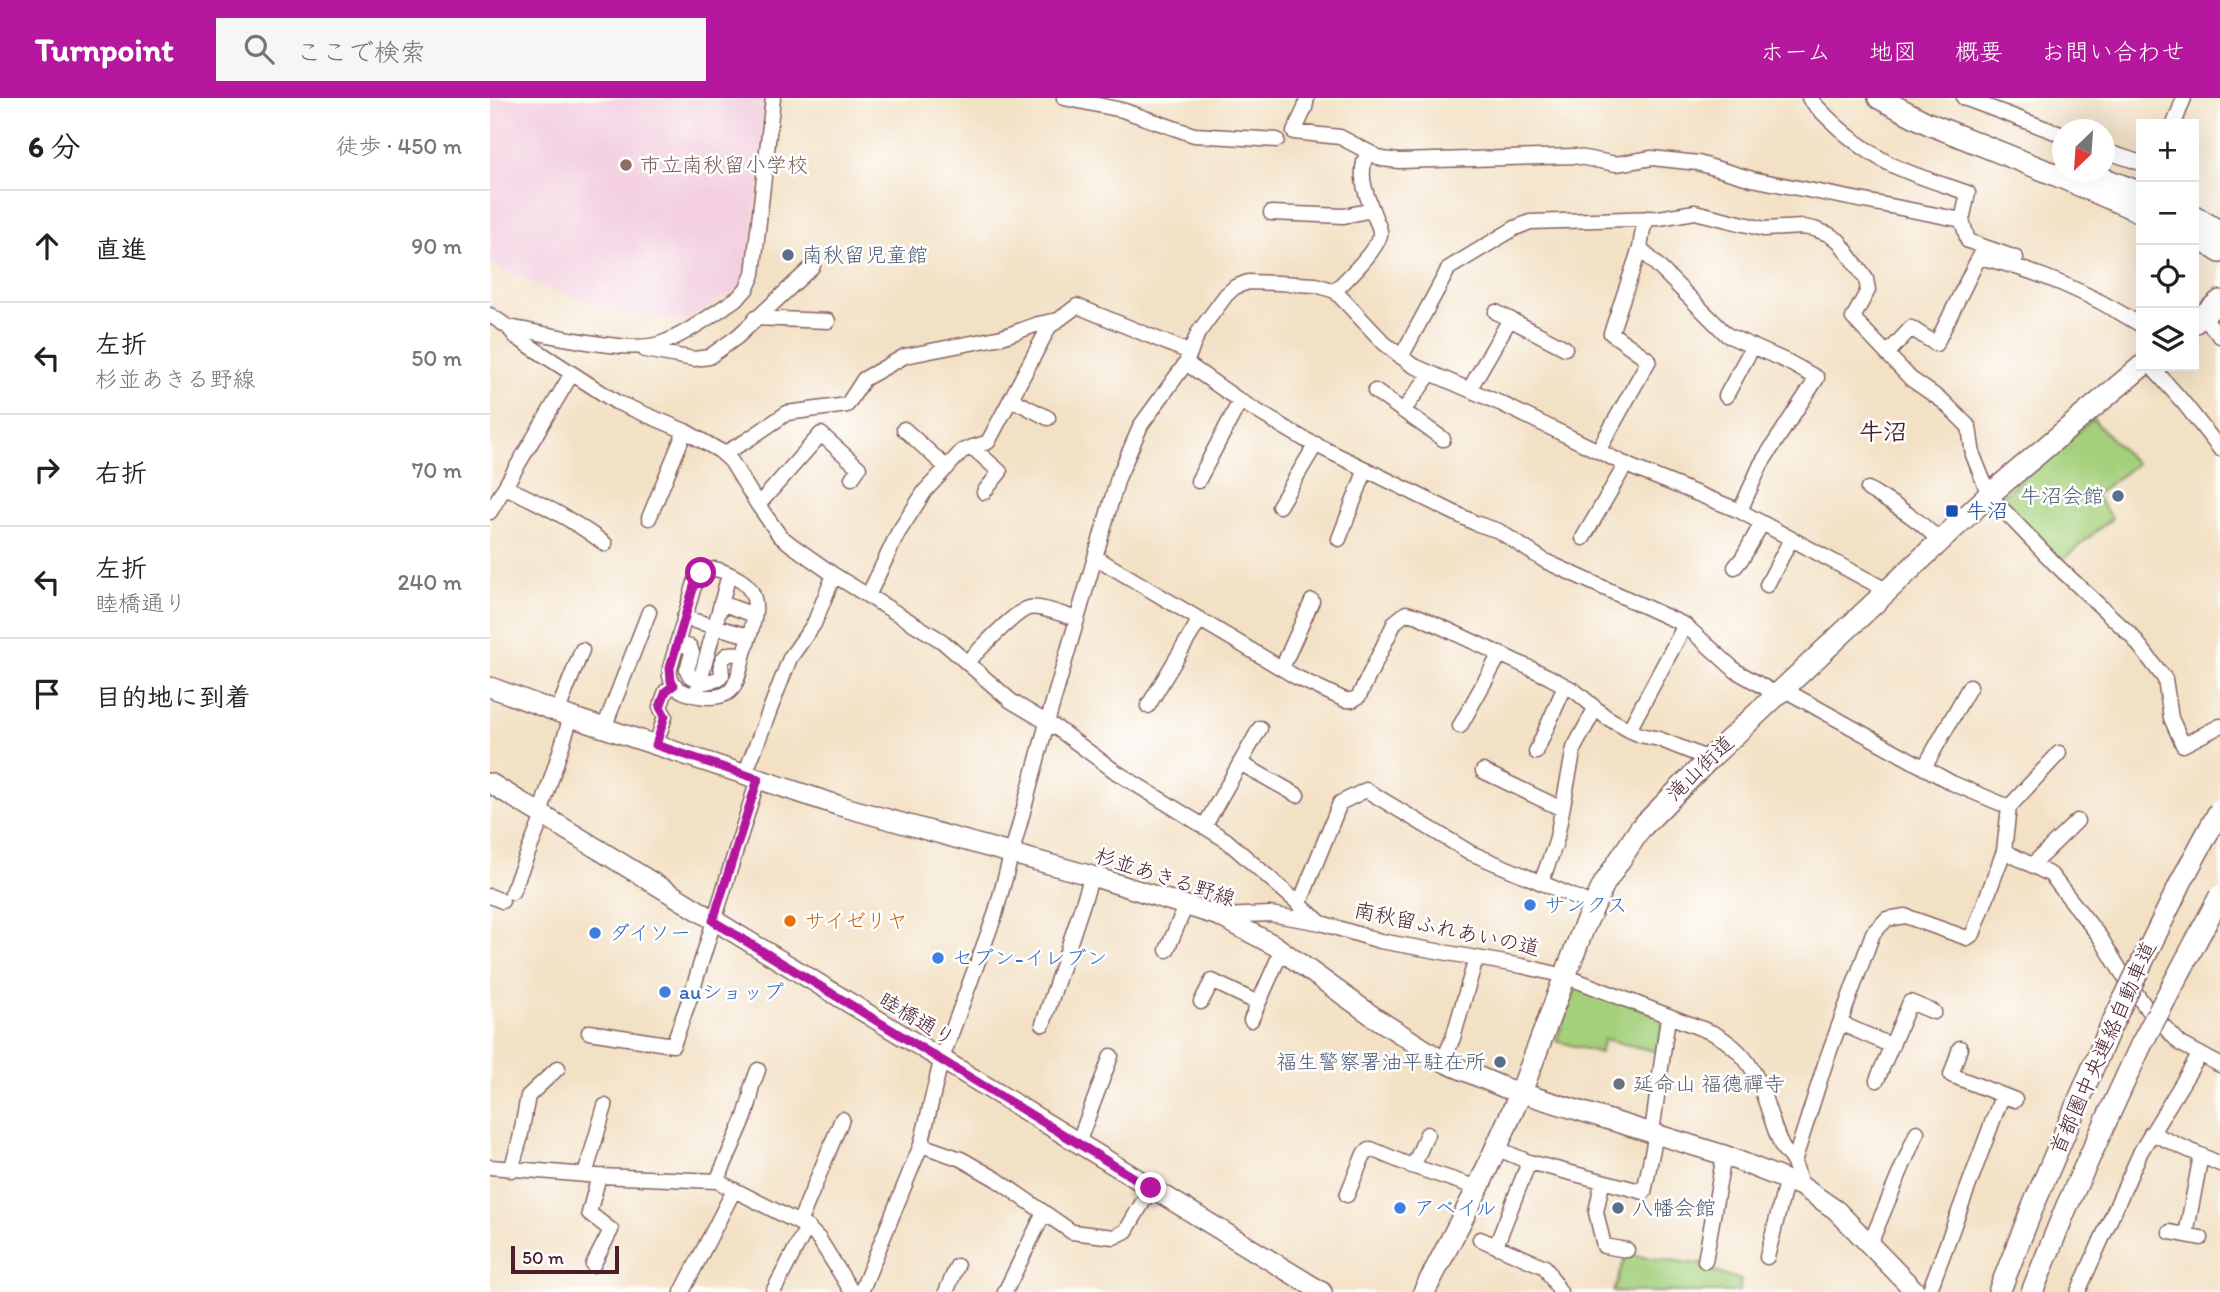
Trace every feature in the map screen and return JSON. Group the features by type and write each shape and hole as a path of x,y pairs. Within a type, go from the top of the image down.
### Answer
{"highway":[{"path":"1879,98 1927,123 2136,210"},
{"path":"1907,98 2052,159"},
{"path":"2113,182 2136,191"},
{"path":"2199,219 2220,232"},
{"path":"2199,238 2220,252"},
{"path":"2199,318 2220,301"},
{"name":"滝山街道","path":"1424,1292 1496,1148 1594,905 1616,862 1640,829 1709,759 1939,541 1989,495 2136,371"},
{"name":"首都圏中央連絡自動車道","path":"1999,1292 2044,1179 2110,1028 2177,890 2220,810"},
{"name":"首都圏中央連絡自動車道","path":"2032,1292 2066,1208 2141,1045 2220,896"}],"main road":[{"name":"杉並あきる野線","path":"490,687 564,715 837,805 1092,876 1219,916 1282,950 1374,1017 1443,1061 1483,1079 1794,1176 1824,1200 1916,1292"},
{"name":"睦橋通り","path":"490,783 1322,1292"}],"street":[{"path":"612,345 646,346 670,339 739,298 747,288 753,274 773,98"},
{"path":"1064,98 1122,110 1194,135 1277,140"},
{"path":"1307,98 1294,132 1339,137 1382,159 1399,161 1574,156 1616,164 1652,158 1698,163 1752,179 1962,219"},
{"path":"1809,98 1843,133 1868,152 1892,165 1968,193 1962,219 1968,241 2049,269 2060,281"},
{"path":"1964,98 2052,131"},
{"path":"2176,119 2184,98"},
{"path":"1335,291 1360,266 1380,239 1381,230 1363,185 1361,163 1368,152"},
{"path":"2115,154 2136,161"},
{"path":"1271,213 1345,216 1372,210"},
{"path":"1401,357 1449,268 1515,228 1530,222 1648,218 1695,212 1765,229 1803,227 1828,234 1839,241 1866,279 1868,290 1853,318 1911,379 1944,402 1969,427 1973,455 1989,495 2056,565 2132,636 2165,679 2171,718 2183,745 2220,726"},
{"path":"1598,451 1649,360 1611,333 1648,218"},
{"path":"1640,248 1727,335 1797,367 1816,379 1761,464 1740,511"},
{"path":"1887,354 1911,328 1936,344 1979,257 2060,281 2136,322"},
{"path":"508,327 694,359 709,357 737,337 813,266"},
{"path":"861,1292 922,1145 941,1061 995,915 1118,478 1141,425 1187,358 1198,333 1226,295 1236,287 1248,282 1278,283 1316,285 1335,291 1384,343 1412,365 1626,464 1740,511 1886,590"},
{"path":"868,596 898,533 925,491 962,451 988,442 1049,327 1077,306 1187,358 1240,401 1316,444 1475,523 1499,531 1545,561 1685,625 1736,671 1969,791 2009,807"},
{"path":"1496,312 1564,348"},
{"path":"490,315 508,327 516,337 571,375 616,402 685,431 723,454 731,461 780,536 834,575 942,641 1012,701 1116,772 1226,840 1321,923"},
{"path":"755,318 828,321"},
{"path":"1469,390 1510,319"},
{"path":"723,454 787,413 848,405 864,379 905,356 1002,337 1038,324 1059,320"},
{"path":"2199,320 2220,336"},
{"path":"1726,396 1753,346"},
{"path":"2155,371 2220,449"},
{"path":"1403,411 1430,374"},
{"path":"490,512 571,375"},
{"path":"1375,391 1443,439"},
{"path":"1010,399 1048,418"},
{"path":"1198,481 1240,401"},
{"path":"904,429 947,468"},
{"path":"649,518 685,431"},
{"path":"758,505 821,434 859,468 852,478"},
{"path":"1279,506 1316,444"},
{"path":"972,447 1000,472 984,492"},
{"path":"1583,538 1626,464"},
{"path":"1339,539 1366,469"},
{"path":"505,486 579,524 605,544"},
{"path":"1868,489 1899,508 1939,541"},
{"path":"1735,567 1762,523"},
{"path":"1767,585 1791,538"},
{"path":"1095,557 1282,668 1345,700 1353,700 1359,696 1395,622 1406,613 1519,662 1575,691 1595,709 1629,730 1709,759"},
{"path":"715,569 744,582 754,595 754,615 736,682 728,694 713,698 696,695 674,685 670,668 696,579 701,573 715,569"},
{"path":"696,695 731,575"},
{"path":"589,1032 673,1045 691,995 752,776 790,658 814,624 834,575"},
{"path":"1282,668 1312,601"},
{"path":"721,603 754,615"},
{"path":"967,662 1009,622 1028,608 1037,607 1077,619"},
{"path":"604,728 649,612"},
{"path":"684,618 748,636"},
{"path":"1148,706 1200,619"},
{"path":"1629,730 1685,625"},
{"path":"677,643 690,647 692,653 687,670 691,676 700,680 713,682 719,679 723,658 735,653 743,655"},
{"path":"501,896 542,815 564,715 582,650"},
{"path":"1460,726 1500,654"},
{"path":"656,745 665,716 660,707 666,691 674,685"},
{"path":"1536,752 1565,686"},
{"path":"1924,768 1970,687"},
{"path":"1541,883 1556,842 1574,748 1595,709"},
{"path":"1204,827 1260,728"},
{"path":"1767,1257 1794,1176 1826,1061 1873,933 1887,919 1905,916 1967,938 1973,934 2004,851 2009,807 2059,753"},
{"path":"1240,764 1297,795"},
{"path":"1483,771 1562,809"},
{"path":"1299,905 1340,803 1366,790 1471,853 1594,905"},
{"path":"2032,865 2077,821"},
{"path":"2004,851 2051,875 2077,906 2147,1009 2182,1044 2220,1065"},
{"path":"1043,1024 1092,876"},
{"path":"1167,950 1186,905"},
{"name":"南秋留ふれあいの道","path":"1219,916 1270,914 1321,923 1380,941 1565,976 1713,1033 1744,1055 1760,1084 1794,1176"},
{"path":"1251,1020 1282,950"},
{"path":"1443,1061 1453,1038 1476,958"},
{"path":"1201,1002 1212,981 1258,1003"},
{"path":"1877,1080 1910,1002 1934,1012"},
{"path":"1496,1148 1529,1162 1644,1192 1668,1017"},
{"path":"1840,1023 1892,1046"},
{"path":"1929,1292 2008,1098 1951,1075 1961,1048"},
{"path":"2078,1292 2151,1133 2200,1054"},
{"path":"1078,1143 1111,1056"},
{"path":"512,1170 527,1096 558,1068"},
{"path":"717,1181 745,1117 758,1070"},
{"path":"593,1265 611,1230 589,1213 593,1205 592,1175 605,1106"},
{"path":"773,1292 803,1225 842,1119"},
{"path":"1870,1244 1917,1132"},
{"path":"2151,1133 2220,1164"},
{"path":"1413,1165 1427,1134"},
{"path":"922,1145 961,1159 996,1179 1072,1232 1114,1237 1126,1231 1151,1188"},
{"path":"1347,1195 1364,1154 1371,1149 1478,1188"},
{"path":"1705,1261 1724,1155"},
{"path":"2186,1235 2201,1155"},
{"path":"1496,1246 1529,1162"},
{"path":"490,1167 717,1181 803,1225 819,1239 852,1292"},
{"path":"1602,1183 1596,1212 1604,1246 1627,1250"},
{"path":"682,1292 734,1190"},
{"path":"1005,1292 1044,1213"},
{"path":"2170,1232 2201,1238"},
{"path":"1480,1239 1545,1267 1560,1292"},
{"path":"946,1292 957,1266"}],"shaded area":[{"name":"市立南秋留小学校","path":"490,98 769,98 749,264 735,291 683,322 621,311 548,289 494,266 490,260"}],"green space":[{"path":"2093,419 2136,464 2095,495 2112,518 2060,562 1999,498"},
{"path":"1578,984 1664,1018 1658,1052 1604,1039 1600,1053 1556,1041"},
{"path":"1626,1255 1709,1265 1709,1270 1741,1280 1739,1292 1613,1292"}],"place":[{"name":"市立南秋留小学校","path":"626,165"},
{"name":"南秋留児童館","path":"788,255"},
{"name":"牛沼会館","path":"2118,496"},
{"name":"牛沼","path":"1952,511"},
{"name":"サンクス","path":"1530,905"},
{"name":"サイゼリヤ","path":"790,921"},
{"name":"ダイソー","path":"595,933"},
{"name":"セブン-イレブン","path":"938,958"},
{"name":"auショップ","path":"665,992"},
{"name":"福生警察署油平駐在所","path":"1500,1062"},
{"name":"延命山 福德禪寺","path":"1619,1084"},
{"name":"アベイル","path":"1400,1208"},
{"name":"八幡会館","path":"1618,1208"}],"district":[{"name":"牛沼","path":"1883,432"}],"route":[{"path":"701,573 696,579 670,668 674,685 666,691 660,707 665,716 656,745 758,779 713,921 1151,1188"}]}
